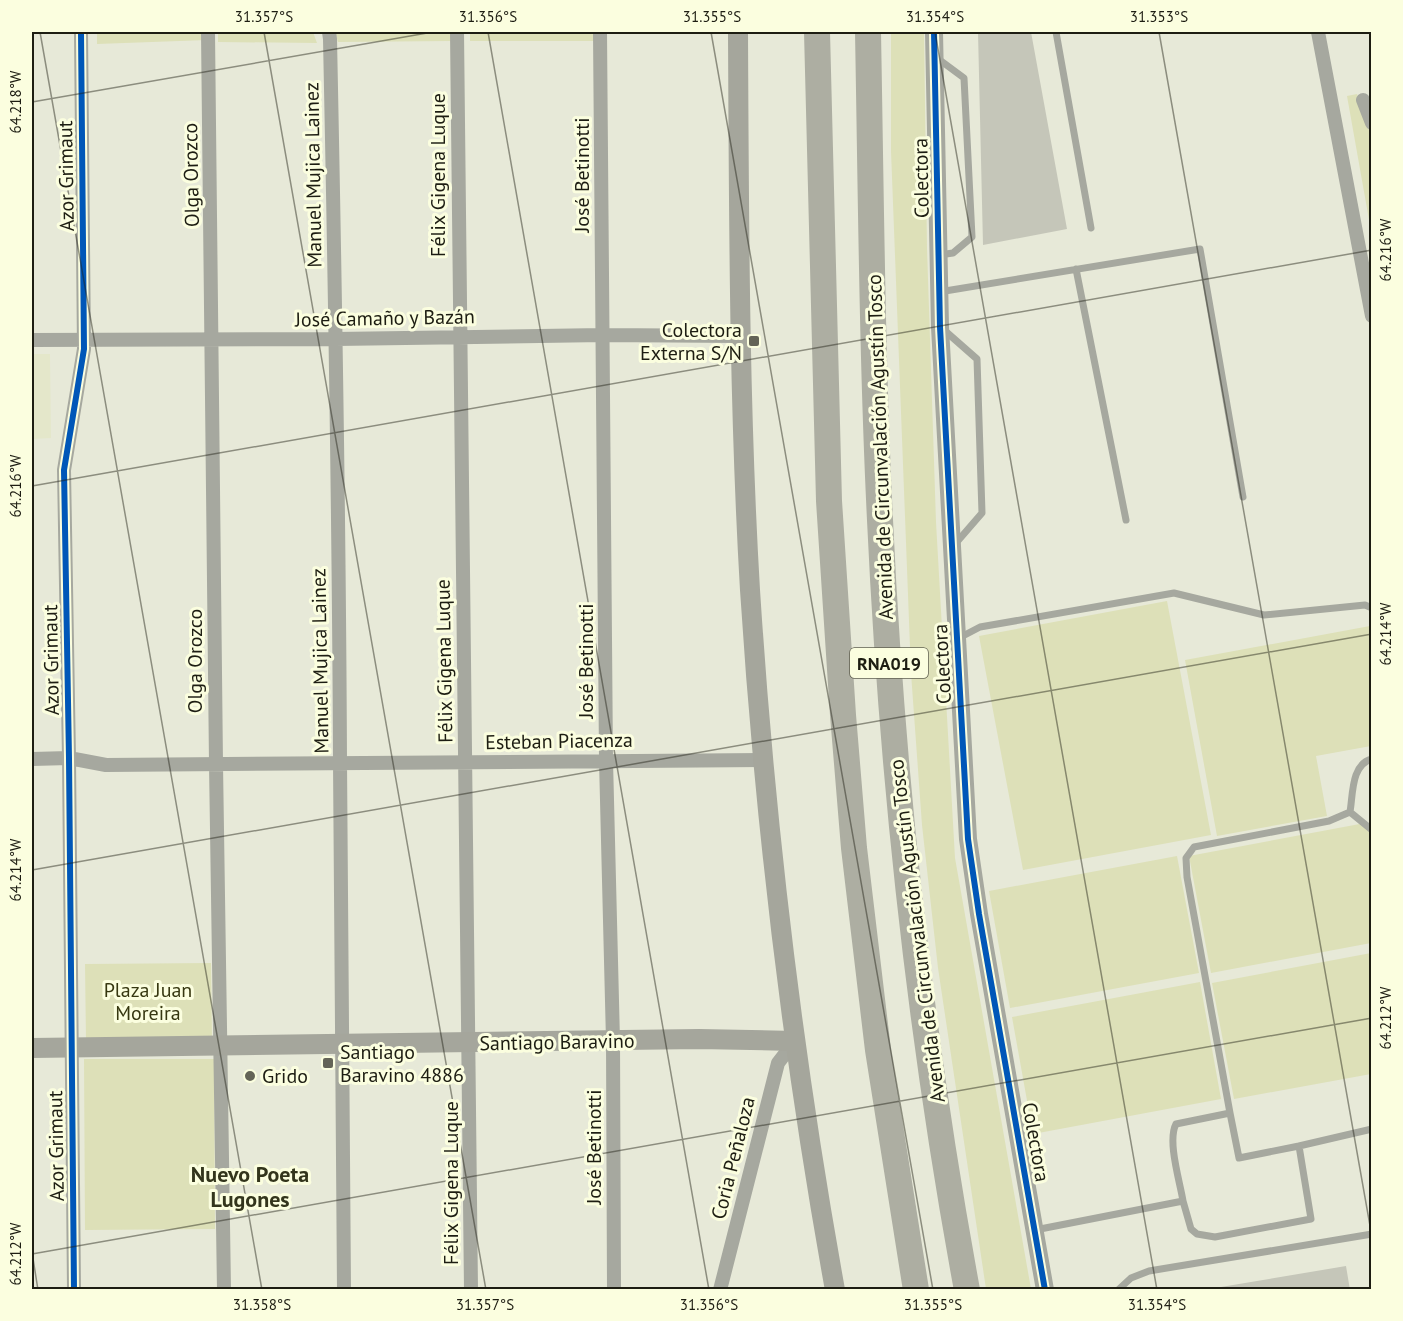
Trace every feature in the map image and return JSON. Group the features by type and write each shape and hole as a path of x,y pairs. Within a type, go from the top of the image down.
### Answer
{"highway":[{"name":"RNA019","path":"817,32 829,491 842,705 872,1001 896,1171 916,1290"},
{"name":"Avenida de Circunvalación Agustín Tosco","path":"868,32 877,454 892,706 926,1024 967,1290"}],"main road":[{"path":"738,32 740,336 750,590 763,760 795,1041 816,1184 835,1290"},
{"name":"Santiago Baravino","path":"32,1048 795,1041"}],"street":[{"name":"Azor Grimaut","path":"74,1290 64,470 84,358 85,339 81,32"},
{"name":"Olga Orozco","path":"208,32 224,1290"},
{"name":"Manuel Mujica Lainez","path":"328,32 331,51 336,339 340,1046 344,1290"},
{"name":"Félix Gigena Luque","path":"457,32 471,1290"},
{"name":"José Betinotti","path":"600,32 606,760 613,1041 614,1290"},
{"name":"Colectora","path":"934,32 940,327 965,800 973,878 1045,1290"},
{"path":"1318,32 1371,316"},
{"path":"1364,100 1371,123"},
{"name":"José Camaño y Bazán","path":"32,340 740,336"},
{"name":"Esteban Piacenza","path":"32,759 69,758 106,765 763,760"},
{"name":"Coria Peñaloza","path":"720,1290 778,1063 795,1041"}],"lane":[{"path":"1056,32 1091,228"},
{"path":"935,57 964,78 972,237 953,253 939,255"},
{"path":"939,292 1200,249 1244,497"},
{"path":"1076,269 1126,520"},
{"path":"940,327 977,359 982,513 952,548"},
{"path":"957,639 980,627 1174,592 1264,615 1365,605 1371,608"},
{"path":"1350,812 1359,766 1371,759"},
{"path":"1350,812 1371,830"},
{"path":"1350,812 1329,821 1194,847 1186,858 1187,877 1239,1158 1371,1129"},
{"path":"1230,1113 1185,1121 1176,1124 1173,1130 1183,1202 1191,1229 1197,1234 1215,1237 1311,1219 1299,1146"},
{"path":"1035,1230 1183,1202"},
{"path":"1118,1290 1131,1278 1149,1271 1371,1233"}],"shaded area":[{"path":"32,354 50,354 51,438 32,439"}],"green space":[{"path":"97,32 207,32 207,40 97,44"},
{"path":"218,32 313,32 317,43 218,42"},
{"path":"335,32 451,32 451,41 338,42"},
{"path":"470,32 595,32 595,41 470,41"},
{"path":"891,32 924,32 927,248 936,522 955,858 1031,1289 986,1289 938,968 922,825 911,673 891,151"},
{"path":"1357,94 1371,136 1371,231 1347,96"},
{"path":"1167,601 1211,835 1023,870 979,636"},
{"path":"1370,626 1371,746 1316,756 1327,816 1217,836 1185,660"},
{"path":"1365,823 1372,830 1371,943 1211,973 1189,856"},
{"path":"1177,856 1199,973 1010,1008 989,891"},
{"path":"1371,953 1371,1074 1234,1099 1212,983"},
{"name":"Plaza Juan Moreira","path":"211,963 212,1040 86,1041 85,964"},
{"path":"1200,982 1221,1099 1033,1134 1012,1017"},
{"path":"84,1059 214,1059 215,1229 85,1230"}],"building":[{"path":"978,32 1031,32 1067,229 983,245"},
{"path":"1346,1266 1350,1290 1215,1290 1215,1288"}],"cycle path":[{"path":"74,1290 64,470 84,349 81,32"},
{"path":"934,32 940,327 968,839 1045,1290"}],"place":[{"name":"Colectora Externa S/N","path":"754,341"},
{"name":"Santiago Baravino 4886","path":"328,1063"},
{"name":"Grido","path":"250,1076"}],"district":[{"name":"Nuevo Poeta Lugones","path":"250,1186"}]}
